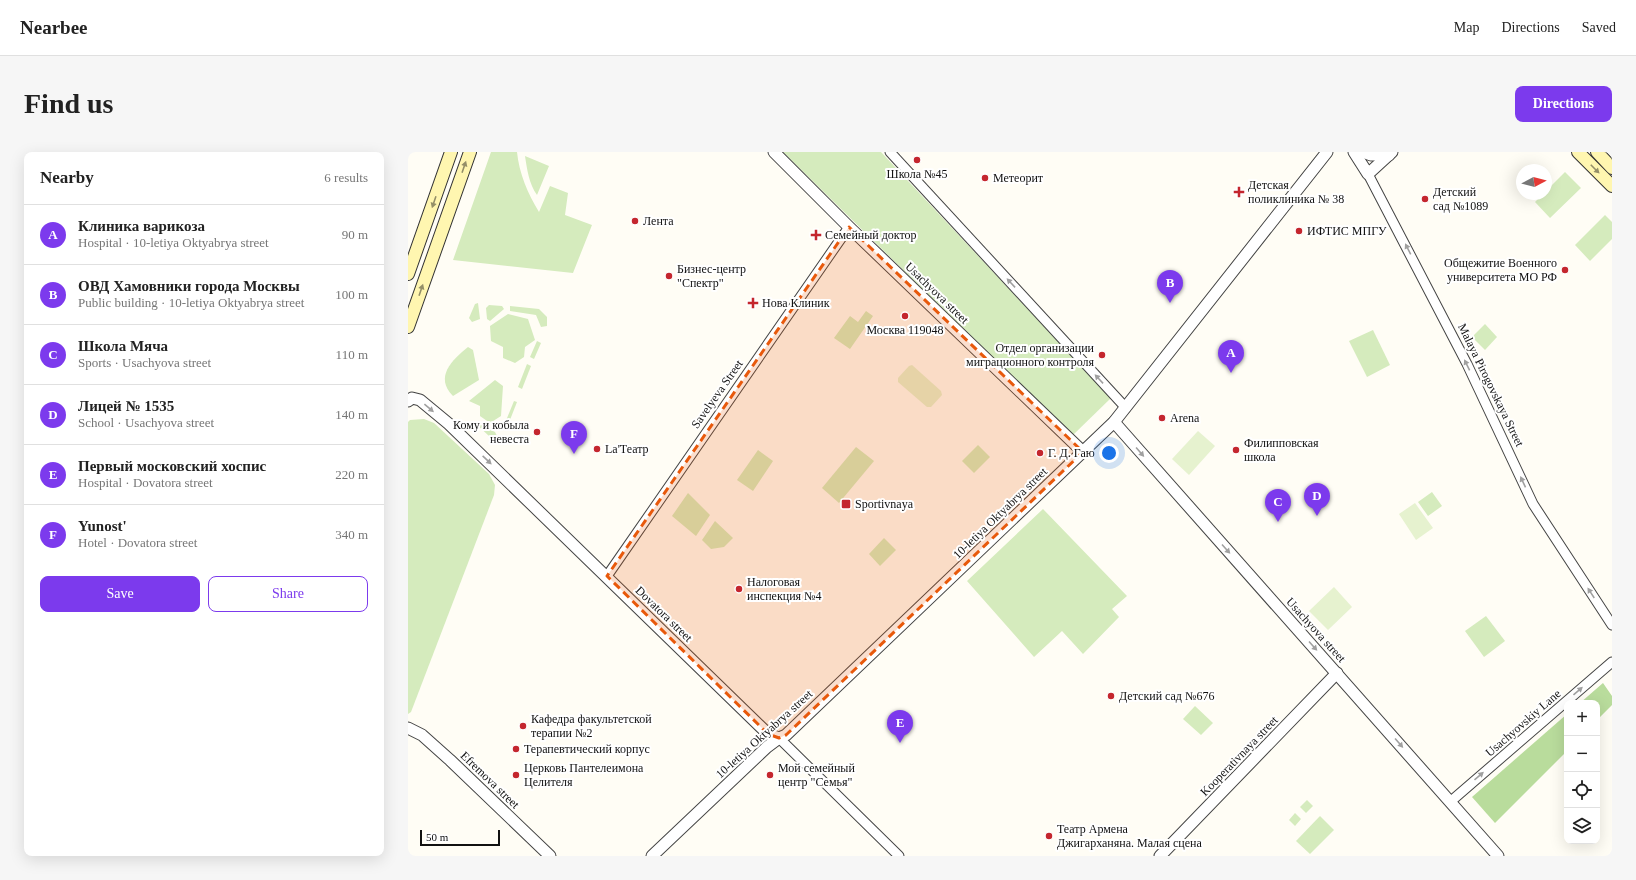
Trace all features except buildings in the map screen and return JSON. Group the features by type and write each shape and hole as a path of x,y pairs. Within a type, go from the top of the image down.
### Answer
{"main road":[{"path":"408,274 451,152"},
{"path":"408,327 470,152"},
{"path":"1578,152 1612,186"},
{"path":"1596,152 1612,168"}],"street":[{"name":"Usachyova street","path":"774,152 849,227 1083,452"},
{"path":"890,152 1126,408"},
{"name":"10-letiya Oktyabrya street","path":"652,856 779,738 786,735 1114,422 1327,152"},
{"name":"Malaya Pirogovskaya Street","path":"1354,152 1368,174 1467,364 1533,504 1612,625"},
{"path":"1363,152 1371,155 1391,153"},
{"path":"1368,174 1391,153"},
{"name":"Savelyeva Street","path":"607,576 849,227"},
{"name":"Dovatora street","path":"408,401 412,398 420,400 449,424 768,734 779,738 899,856"},
{"name":"Usachyova street","path":"1114,422 1498,856"},
{"name":"Usachyovskiy Lane","path":"1450,802 1612,662"},
{"name":"Kooperativnaya street","path":"1160,856 1337,673"},
{"name":"Efremova street","path":"408,728 422,735 450,760 550,856"}],"highlighted area":[{"path":"849,227 1083,452 786,735 779,738 768,734 607,576"}],"green space":[{"path":"491,152 517,152 525,183 539,212 550,186 568,193 565,215 592,225 573,273 453,260"},
{"path":"783,152 881,152 1111,398 1073,435 1066,430"},
{"path":"525,156 549,166 537,195 530,181"},
{"path":"1565,172 1581,188 1550,218 1535,202 1537,200 1552,200 1552,185"},
{"path":"1605,215 1612,222 1612,239 1590,261 1575,245"},
{"path":"478,303 480,319 472,322 469,318 475,304"},
{"path":"489,305 502,306 504,309 490,321 487,319 486,308"},
{"path":"510,306 539,309 547,317 547,326 541,327 536,315 510,311"},
{"path":"866,311 873,316 850,349 834,338 850,316 858,322"},
{"path":"508,314 528,319 535,340 525,347 524,357 515,363 503,358 503,347 491,341 490,326"},
{"path":"1485,324 1497,337 1485,350 1472,337"},
{"path":"1373,330 1390,365 1367,377 1349,341"},
{"path":"537,341 541,343 534,359 530,357"},
{"path":"468,347 473,350 479,380 453,396 445,382 447,369 456,357"},
{"path":"527,364 531,366 522,389 518,387"},
{"path":"912,365 941,391 942,395 931,407 927,407 898,382 898,378 909,366"},
{"path":"495,380 503,386 501,416 490,423 480,416 480,406 469,401"},
{"path":"514,401 517,402 506,430 503,428"},
{"path":"424,419 434,423 489,474 495,485 494,495 411,712 408,714 408,422 410,420"},
{"path":"473,421 495,432 497,436 490,437"},
{"path":"1198,431 1215,446 1189,475 1172,459"},
{"path":"978,445 990,457 974,473 962,461"},
{"path":"856,447 874,461 839,503 822,488"},
{"path":"758,450 773,461 753,491 737,480"},
{"path":"1432,492 1442,506 1428,516 1418,502"},
{"path":"688,493 710,515 696,536 672,516"},
{"path":"1415,503 1433,528 1416,540 1399,514"},
{"path":"1043,509 1127,596 1112,609 1119,617 1083,654 1062,631 1034,657 967,581"},
{"path":"715,521 733,538 724,547 711,549 702,540"},
{"path":"884,538 896,550 880,566 869,554"},
{"path":"1334,587 1352,607 1328,630 1309,611"},
{"path":"1486,616 1505,641 1484,657 1465,631"},
{"path":"1603,683 1612,696 1612,705 1600,717 1600,700 1583,700"},
{"path":"1195,706 1213,723 1201,735 1183,719"},
{"path":"1564,717 1564,754 1495,823 1472,797"},
{"path":"1307,800 1313,806 1306,813 1300,807"},
{"path":"1295,813 1301,819 1295,826 1289,820"},
{"path":"1320,816 1334,830 1310,854 1296,841"}],"place":[{"name":"Школа №45","path":"917,160"},
{"name":"Метеорит","path":"985,178"},
{"name":"Детская поликлиника № 38","path":"1239,192"},
{"name":"Детский сад №1089","path":"1425,199"},
{"name":"Лента","path":"635,221"},
{"name":"ИФТИС МПГУ","path":"1299,231"},
{"name":"Семейный доктор","path":"816,235"},
{"name":"Общежитие Военного университета МО РФ","path":"1565,270"},
{"name":"Бизнес-центр \"Спектр\"","path":"669,276"},
{"name":"Нова Клиник","path":"753,303"},
{"name":"ОВД Хамовники города Москвы","path":"1170,303"},
{"name":"Москва 119048","path":"905,316"},
{"name":"Отдел организации миграционного контроля","path":"1102,355"},
{"name":"Клиника варикоза","path":"1231,373"},
{"name":"Arena","path":"1162,418"},
{"name":"Кому и кобыла невеста","path":"537,432"},
{"name":"La'Театр","path":"597,449"},
{"name":"Филипповская школа","path":"1236,450"},
{"name":"Г. Д. Гаю","path":"1040,453"},
{"name":"Yunost'","path":"574,454"},
{"name":"Sportivnaya","path":"846,504"},
{"name":"Лицей № 1535","path":"1317,516"},
{"name":"Школа Мяча","path":"1278,522"},
{"name":"Налоговая инспекция №4","path":"739,589"},
{"name":"Детский сад №676","path":"1111,696"},
{"name":"Кафедра факультетской терапии №2","path":"523,726"},
{"name":"Первый московский хоспис","path":"900,743"},
{"name":"Терапевтический корпус","path":"516,749"},
{"name":"Церковь Пантелеимона Целителя","path":"516,775"},
{"name":"Мой семейный центр \"Семья\"","path":"770,775"},
{"name":"Театр Армена Джигарханяна. Малая сцена","path":"1049,836"}]}
